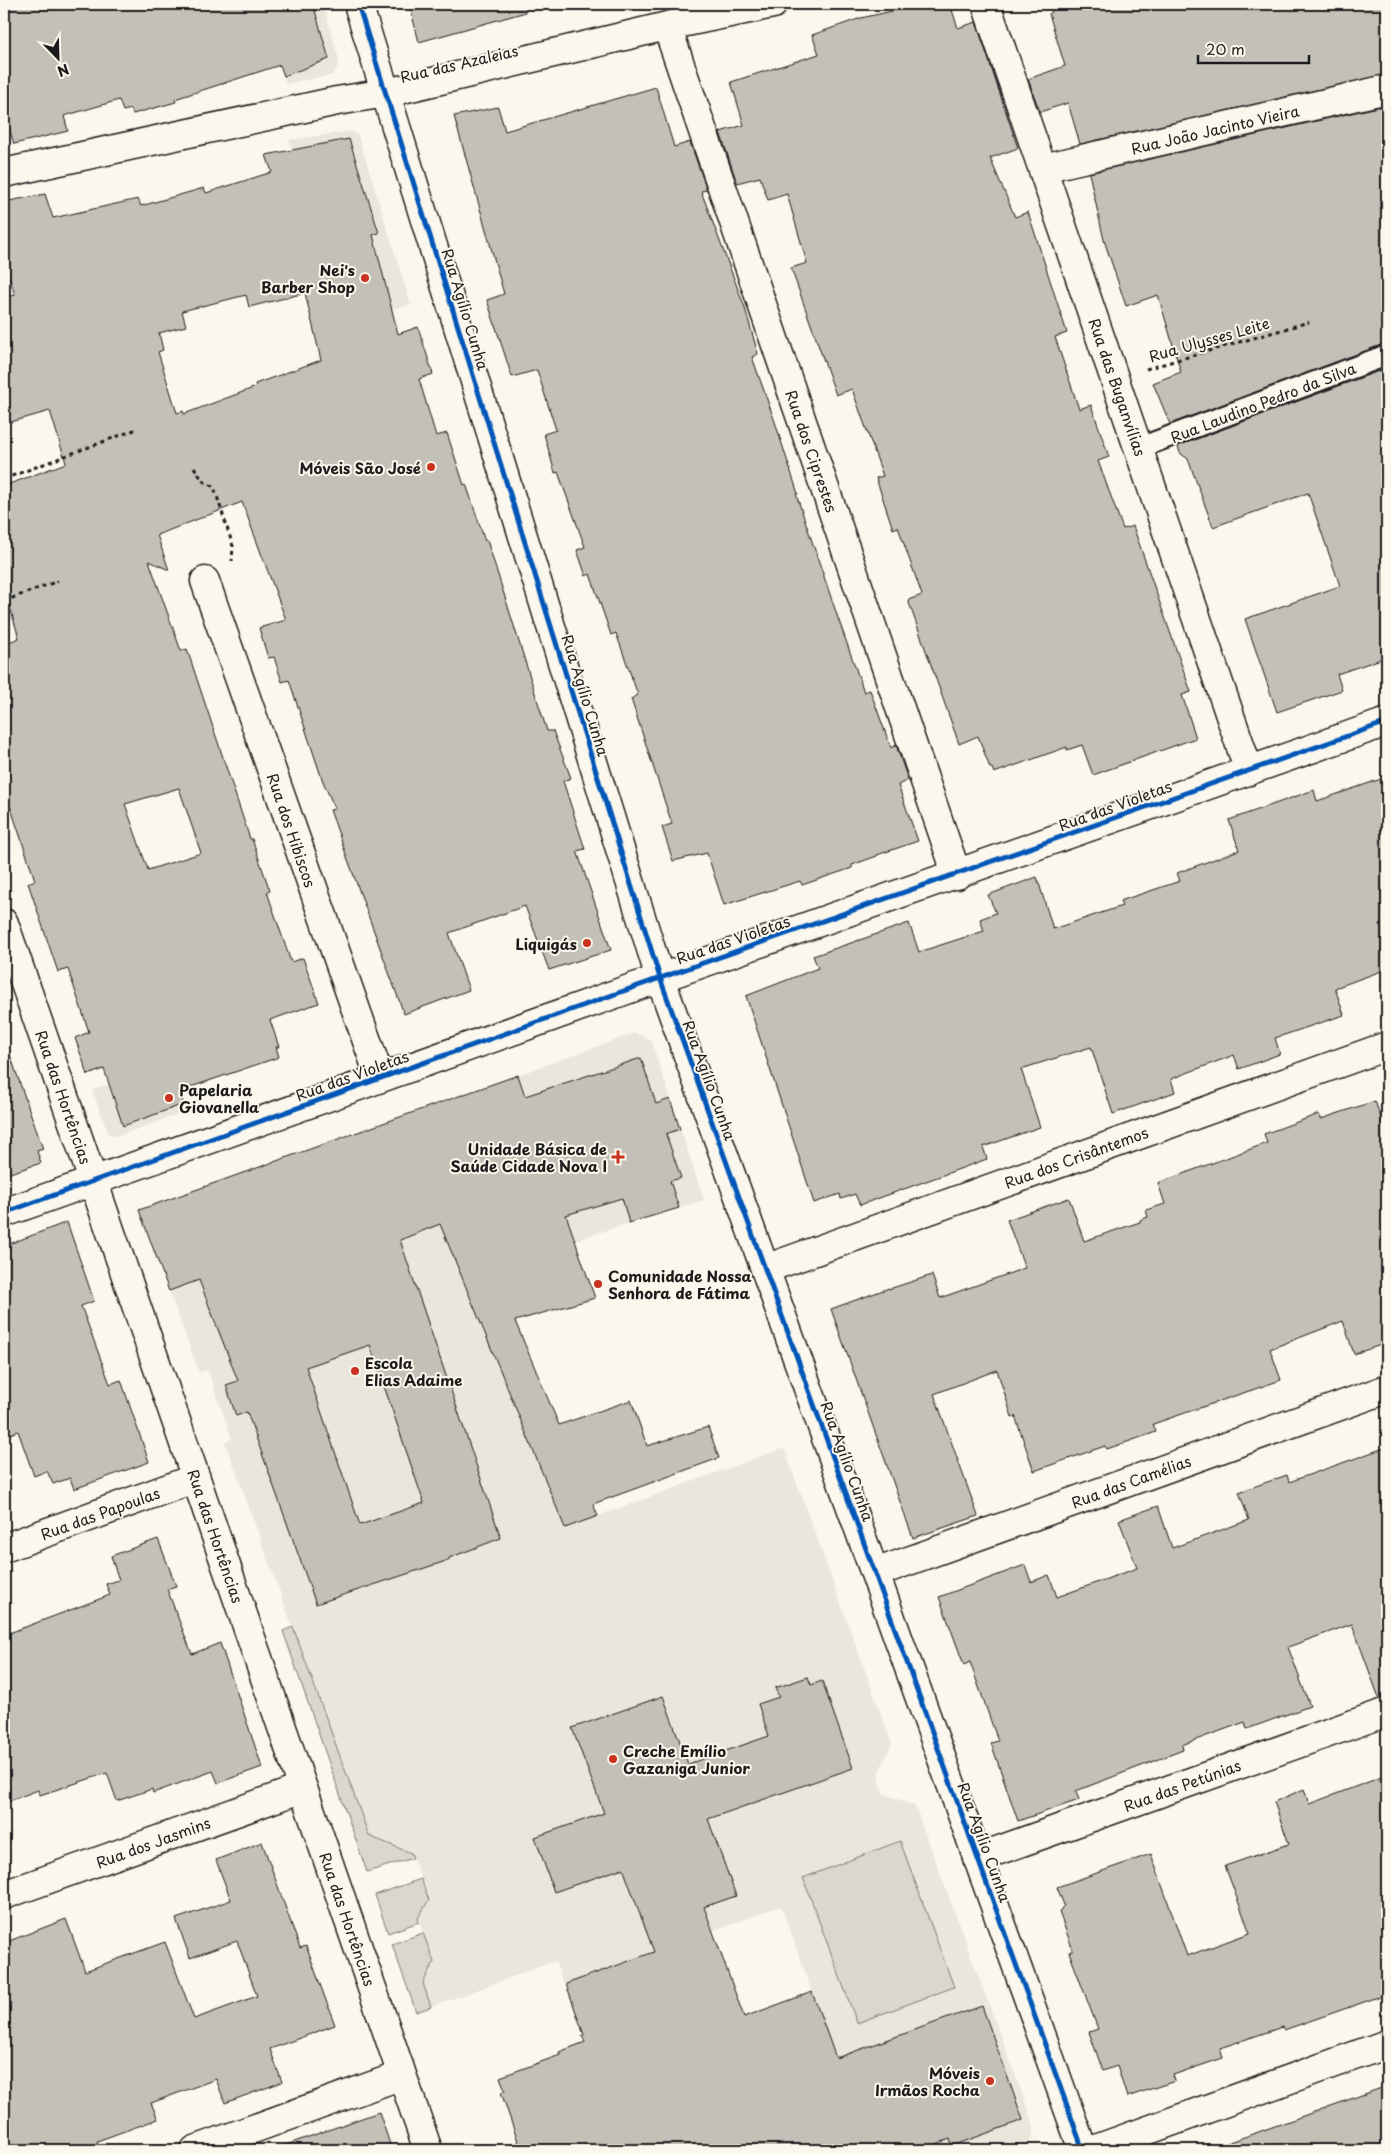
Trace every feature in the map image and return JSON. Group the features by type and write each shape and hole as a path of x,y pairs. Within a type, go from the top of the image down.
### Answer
{"street":[{"name":"Rua Agílio Cunha","path":"358,4 660,978 1083,2150"},
{"name":"Rua das Azaleias","path":"4,173 386,93 667,26 773,4"},
{"name":"Rua das Buganvílias","path":"986,4 1249,771"},
{"name":"Rua dos Ciprestes","path":"667,26 957,875"},
{"name":"Rua João Jacinto Vieira","path":"1042,168 1387,89"},
{"name":"Rua dos Hibiscos","path":"206,585 380,1078"},
{"name":"Rua das Violetas","path":"4,1213 660,978 1387,722"},
{"name":"Rua das Hortências","path":"4,923 428,2150"},
{"name":"Rua dos Crisântemos","path":"765,1268 1387,1046"},
{"name":"Rua das Camélias","path":"874,1573 1387,1389"},
{"name":"Rua das Papoulas","path":"4,1548 196,1478"},
{"name":"Rua das Petúnias","path":"977,1858 1387,1712"},
{"name":"Rua dos Jasmins","path":"4,1895 303,1788"},
{"path":"1093,2150 1387,2044"},
{"path":"195,2150 402,2075"}],"lane":[{"name":"Rua Laudino Pedro da Silva","path":"1138,448 1387,355"}],"path":[{"path":"4,479 137,429"},
{"path":"194,467 203,481 214,487 233,546 232,567 206,585"},
{"path":"4,601 58,581"}],"shaded area":[{"path":"261,4 323,4 339,60 338,66 332,75 286,84"},
{"path":"352,131 358,135 411,305 392,309 373,235 322,247 289,140"},
{"name":"Unidade Básica de Saúde Cidade Nova I","path":"635,1033 651,1040 704,1200 575,1240 518,1075"},
{"path":"163,1046 187,1111 118,1136 111,1135 108,1133 92,1090 109,1084 103,1067"},
{"name":"Creche Emílio Gazaniga Junior","path":"403,1116 565,1528 784,1448 892,1744 878,1774 883,1793 915,1806 1034,2125 1032,2139 1027,2145 1012,2150 735,2150 717,2101 836,2058 781,1906 564,1985 555,1961 431,2007 423,1983 434,1962 418,1918 429,1900 411,1853 369,1836 225,1442 232,1439 208,1370 199,1372 141,1215 143,1209"},
{"path":"293,1627 369,1836 411,1853 413,1858 367,1872 283,1631"},
{"path":"900,1841 954,1987 857,2023 803,1878"},
{"path":"421,1879 429,1900 418,1918 419,1922 388,1933 375,1895"},
{"path":"423,1933 434,1962 423,1983 431,2007 416,2012 392,1944"}],"building":[{"path":"4,4 313,4 329,59 284,76 280,65 175,99 176,102 133,114 131,109 123,111 119,100 64,116 68,131 14,144 4,112"},
{"path":"409,4 524,4 526,12 419,42"},
{"path":"924,4 950,4 958,28 976,22 1018,148 990,158 1015,217 1028,212 1067,333 1055,337 1079,409 1091,405 1109,457 1098,461 1123,529 1133,526 1191,692 1182,695 1196,738 1093,775 1082,745 1067,750 1067,747 994,773 992,768 990,768 978,736 959,744 908,600 922,595 898,527 893,529 876,478 883,476 852,389 836,395 791,268 807,263 787,194 768,200 760,177 737,183 720,132 744,125 731,82 819,54 812,35 861,18"},
{"path":"1068,4 1383,4 1387,19 1387,74 1080,144 1068,103 1040,112 1028,79 1065,66 1049,14 1052,12 1051,9"},
{"path":"656,87 674,147 690,142 707,190 701,191 745,308 758,354 752,357 775,422 798,494 796,494 838,618 864,692 870,690 891,748 896,745 908,780 898,785 918,841 852,865 852,868 802,885 800,881 724,905 707,853 673,861 662,827 672,824 631,699 638,695 616,633 611,635 590,574 586,576 577,550 585,547 558,472 555,473 544,434 556,430 537,370 512,377 487,300 504,294 454,116 498,107 505,131"},
{"path":"1387,105 1387,343 1170,424 1153,383 1181,372 1158,295 1126,306 1104,240 1089,173"},
{"path":"349,139 379,233 373,235 398,334 418,327 433,374 419,379 436,436 447,433 464,485 466,484 485,541 487,540 547,731 553,731 571,778 563,781 585,849 577,851 611,950 549,970 525,906 449,933 469,990 404,1014 330,810 335,809 322,779 289,680 282,682 274,657 268,658 259,628 286,620 242,502 157,535 169,570 149,561 181,651 187,649 250,839 252,839 270,891 267,892 291,962 303,958 319,1003 270,1020 279,1047 276,1047 279,1057 179,1091 184,1104 123,1126 104,1069 88,1075 75,1038 89,1032 68,969 58,972 28,883 35,880 4,788 4,644 19,638 4,588 4,486 66,463 50,411 4,424 4,298 15,295 4,261 4,202 45,194 53,218 138,199 141,206 204,188 206,193 272,172 266,155","holes":["305,293 321,360 255,384 256,387 184,414 183,411 177,413 158,352 163,350 159,333 186,326 182,311 246,295 249,307","179,788 201,853 148,870 125,804"]},
{"path":"1387,368 1387,657 1337,674 1342,690 1277,712 1245,619 1340,586 1308,493 1213,527 1188,459 1180,453 1178,446"},
{"path":"1387,777 1387,969 1335,988 1344,1015 1275,1038 1280,1054 1239,1069 1234,1055 1171,1079 1175,1092 1113,1114 1091,1047 1021,1069 1040,1127 983,1147 987,1159 860,1205 855,1194 841,1199 840,1194 814,1203 746,996 818,968 813,956 909,923 919,952 984,931 980,919 996,913 988,895 1037,877 1053,929 1122,906 1120,901 1180,881 1177,873 1239,850 1229,820 1314,790 1317,801"},
{"path":"8,1049 43,1149 37,1151 41,1163 4,1175 4,1050"},
{"path":"641,1058 656,1104 670,1099 680,1129 666,1134 681,1178 670,1181 679,1208 629,1223 622,1198 566,1215 595,1298 515,1321 559,1425 631,1400 647,1446 708,1427 719,1458 593,1504 598,1516 565,1528 440,1224 400,1240 501,1538 449,1558 449,1560 316,1604 247,1412 236,1416 226,1385 238,1381 199,1280 169,1291 139,1210 518,1075 525,1096","holes":["370,1345 424,1503 360,1525 306,1367"]},
{"path":"1375,1101 1387,1135 1387,1343 1354,1354 1343,1321 1270,1349 1281,1380 1153,1424 1156,1432 1107,1449 1105,1446 1034,1471 1015,1416 1012,1417 997,1370 934,1394 978,1516 913,1538 831,1309 932,1275 940,1298 1025,1268 1007,1220 1069,1198 1084,1241 1140,1222 1140,1220 1148,1217 1146,1210 1165,1204 1158,1183 1267,1143 1264,1134 1319,1114 1321,1119"},
{"path":"67,1222 94,1301 81,1306 110,1384 121,1380 149,1462 74,1489 70,1478 53,1484 47,1471 34,1476 18,1431 4,1436 4,1246"},
{"path":"1387,1447 1387,1697 1379,1698 1352,1624 1288,1647 1310,1706 1247,1729 1245,1722 1182,1745 1183,1750 1076,1791 1079,1800 1018,1821 991,1743 998,1741 970,1662 964,1665 939,1597 1025,1565 1031,1582 1049,1575 1057,1597 1137,1568 1119,1520 1158,1506 1172,1548 1249,1520 1239,1492 1287,1475 1289,1482"},
{"path":"158,1539 176,1586 167,1589 192,1654 220,1643 262,1767 218,1783 213,1771 153,1793 152,1789 117,1801 107,1773 40,1795 38,1790 4,1803 4,1635 110,1595 106,1584 119,1580 111,1556"},
{"path":"808,1677 811,1685 822,1681 853,1768 708,1819 736,1896 704,1907 744,2017 812,1992 836,2058 982,2006 1023,2120 952,2146 950,2139 920,2150 521,2150 501,2092 505,2090 500,2077 560,2055 559,2052 585,2042 566,1984 654,1952 623,1868 554,1892 535,1837 604,1813 572,1728 663,1696 688,1764 769,1736 758,1704 779,1697 775,1688"},
{"path":"1387,1775 1387,1994 1284,2030 1282,2027 1220,2048 1223,2058 1173,2075 1175,2081 1127,2097 1117,2066 1103,2071 1089,2032 1098,2029 1069,1952 1073,1950 1059,1912 1064,1905 1057,1887 1151,1854 1187,1956 1250,1933 1225,1866 1289,1844 1274,1802 1304,1789 1309,1804"},
{"path":"262,1842 300,1948 306,1946 335,2025 270,2049 282,2082 225,2103 216,2079 151,2103 158,2119 97,2141 100,2150 4,2150 4,1943 66,1919 85,1971 165,1942 194,2019 257,1996 237,1941 190,1958 176,1919 231,1900 216,1860"},
{"path":"1387,2086 1387,2150 1219,2150 1219,2146"},
{"path":"379,2112 392,2150 284,2150 283,2146"}],"cycle path":[{"path":"358,4 660,978 1083,2150"},
{"path":"4,1213 632,988 1387,722"}],"place":[{"name":"Nei's Barber Shop","path":"365,278"},
{"name":"Móveis São José","path":"431,467"},
{"name":"Liquigás","path":"587,943"},
{"name":"Papelaria Giovanella","path":"169,1098"},
{"name":"Unidade Básica de Saúde Cidade Nova I","path":"618,1157"},
{"name":"Comunidade Nossa Senhora de Fátima","path":"598,1284"},
{"name":"Escola Elias Adaime","path":"355,1371"},
{"name":"Creche Emílio Gazaniga Junior","path":"613,1759"},
{"name":"Móveis Irmãos Rocha","path":"990,2081"}]}
